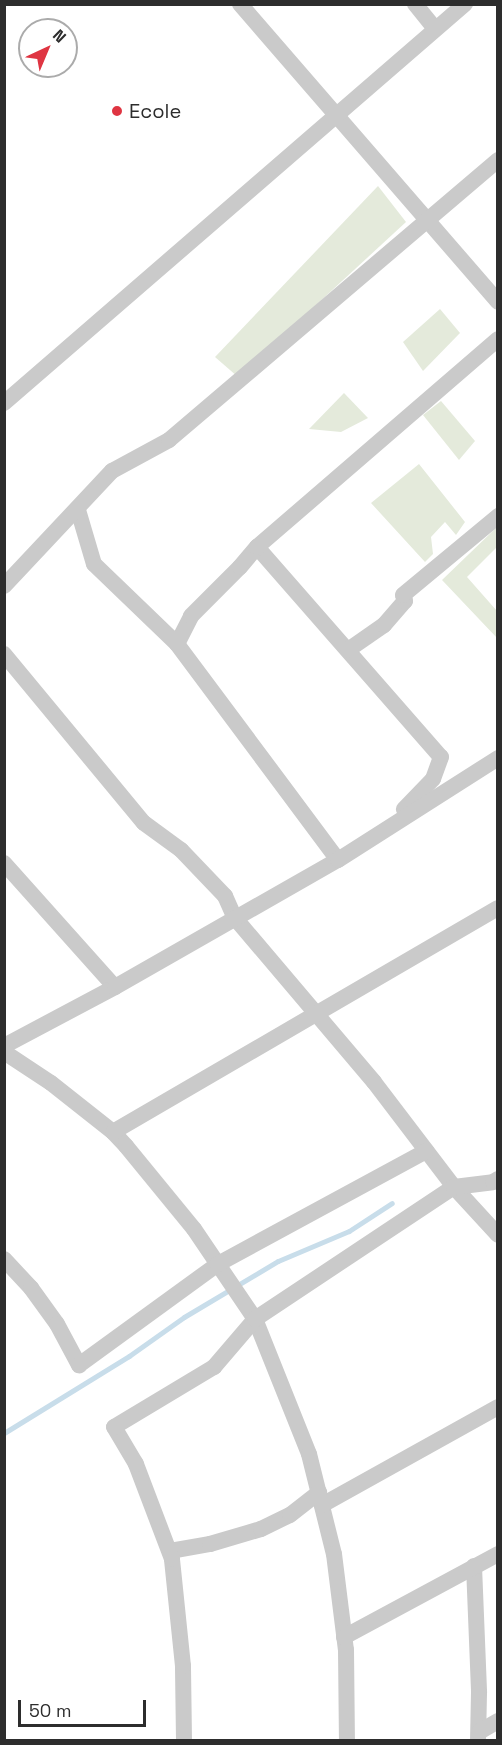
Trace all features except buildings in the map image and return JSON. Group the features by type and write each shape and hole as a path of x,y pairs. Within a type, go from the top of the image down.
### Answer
{"street":[{"path":"240,4 498,302"},
{"path":"414,4 435,28"},
{"path":"4,403 465,4"},
{"path":"4,586 78,510 112,471 169,440 498,160"},
{"path":"177,644 191,616 257,547 498,339"},
{"path":"78,510 94,564 177,644 338,860"},
{"path":"348,650 384,625 405,601 403,595 498,516"},
{"path":"257,547 441,757 434,779 384,830"},
{"path":"4,654 144,823 181,850 225,896 235,918 315,1016 374,1082 454,1187 498,1235"},
{"path":"4,1046 115,987 338,860 498,758"},
{"path":"4,863 115,987"},
{"path":"113,1132 498,908"},
{"path":"4,1052 51,1083 113,1132 194,1228 255,1319 309,1454 334,1554 344,1636 346,1740"},
{"path":"4,1259 31,1288 57,1323 79,1365 218,1264 426,1151"},
{"path":"184,1740 183,1666 170,1551 136,1464 114,1427 214,1367 255,1319 454,1187 493,1182 498,1179"},
{"path":"170,1551 210,1544 261,1529 498,1407"},
{"path":"344,1636 498,1554"},
{"path":"474,1566 478,1736"},
{"path":"478,1736 498,1720"}],"green space":[{"path":"378,186 406,222 238,377 215,357"},
{"path":"440,309 460,333 423,371 403,342"},
{"path":"344,393 368,418 341,432 309,429"},
{"path":"441,401 475,441 459,460 423,415"},
{"path":"419,464 465,522 456,535 445,522 431,537 433,554 425,562 371,503"},
{"path":"497,527 497,547 467,577 497,611 497,638 442,580"}],"waterway":[{"path":"4,1433 129,1356 184,1317 278,1261 349,1231 392,1203"}],"place":[{"name":"Ecole","path":"117,111"}]}
